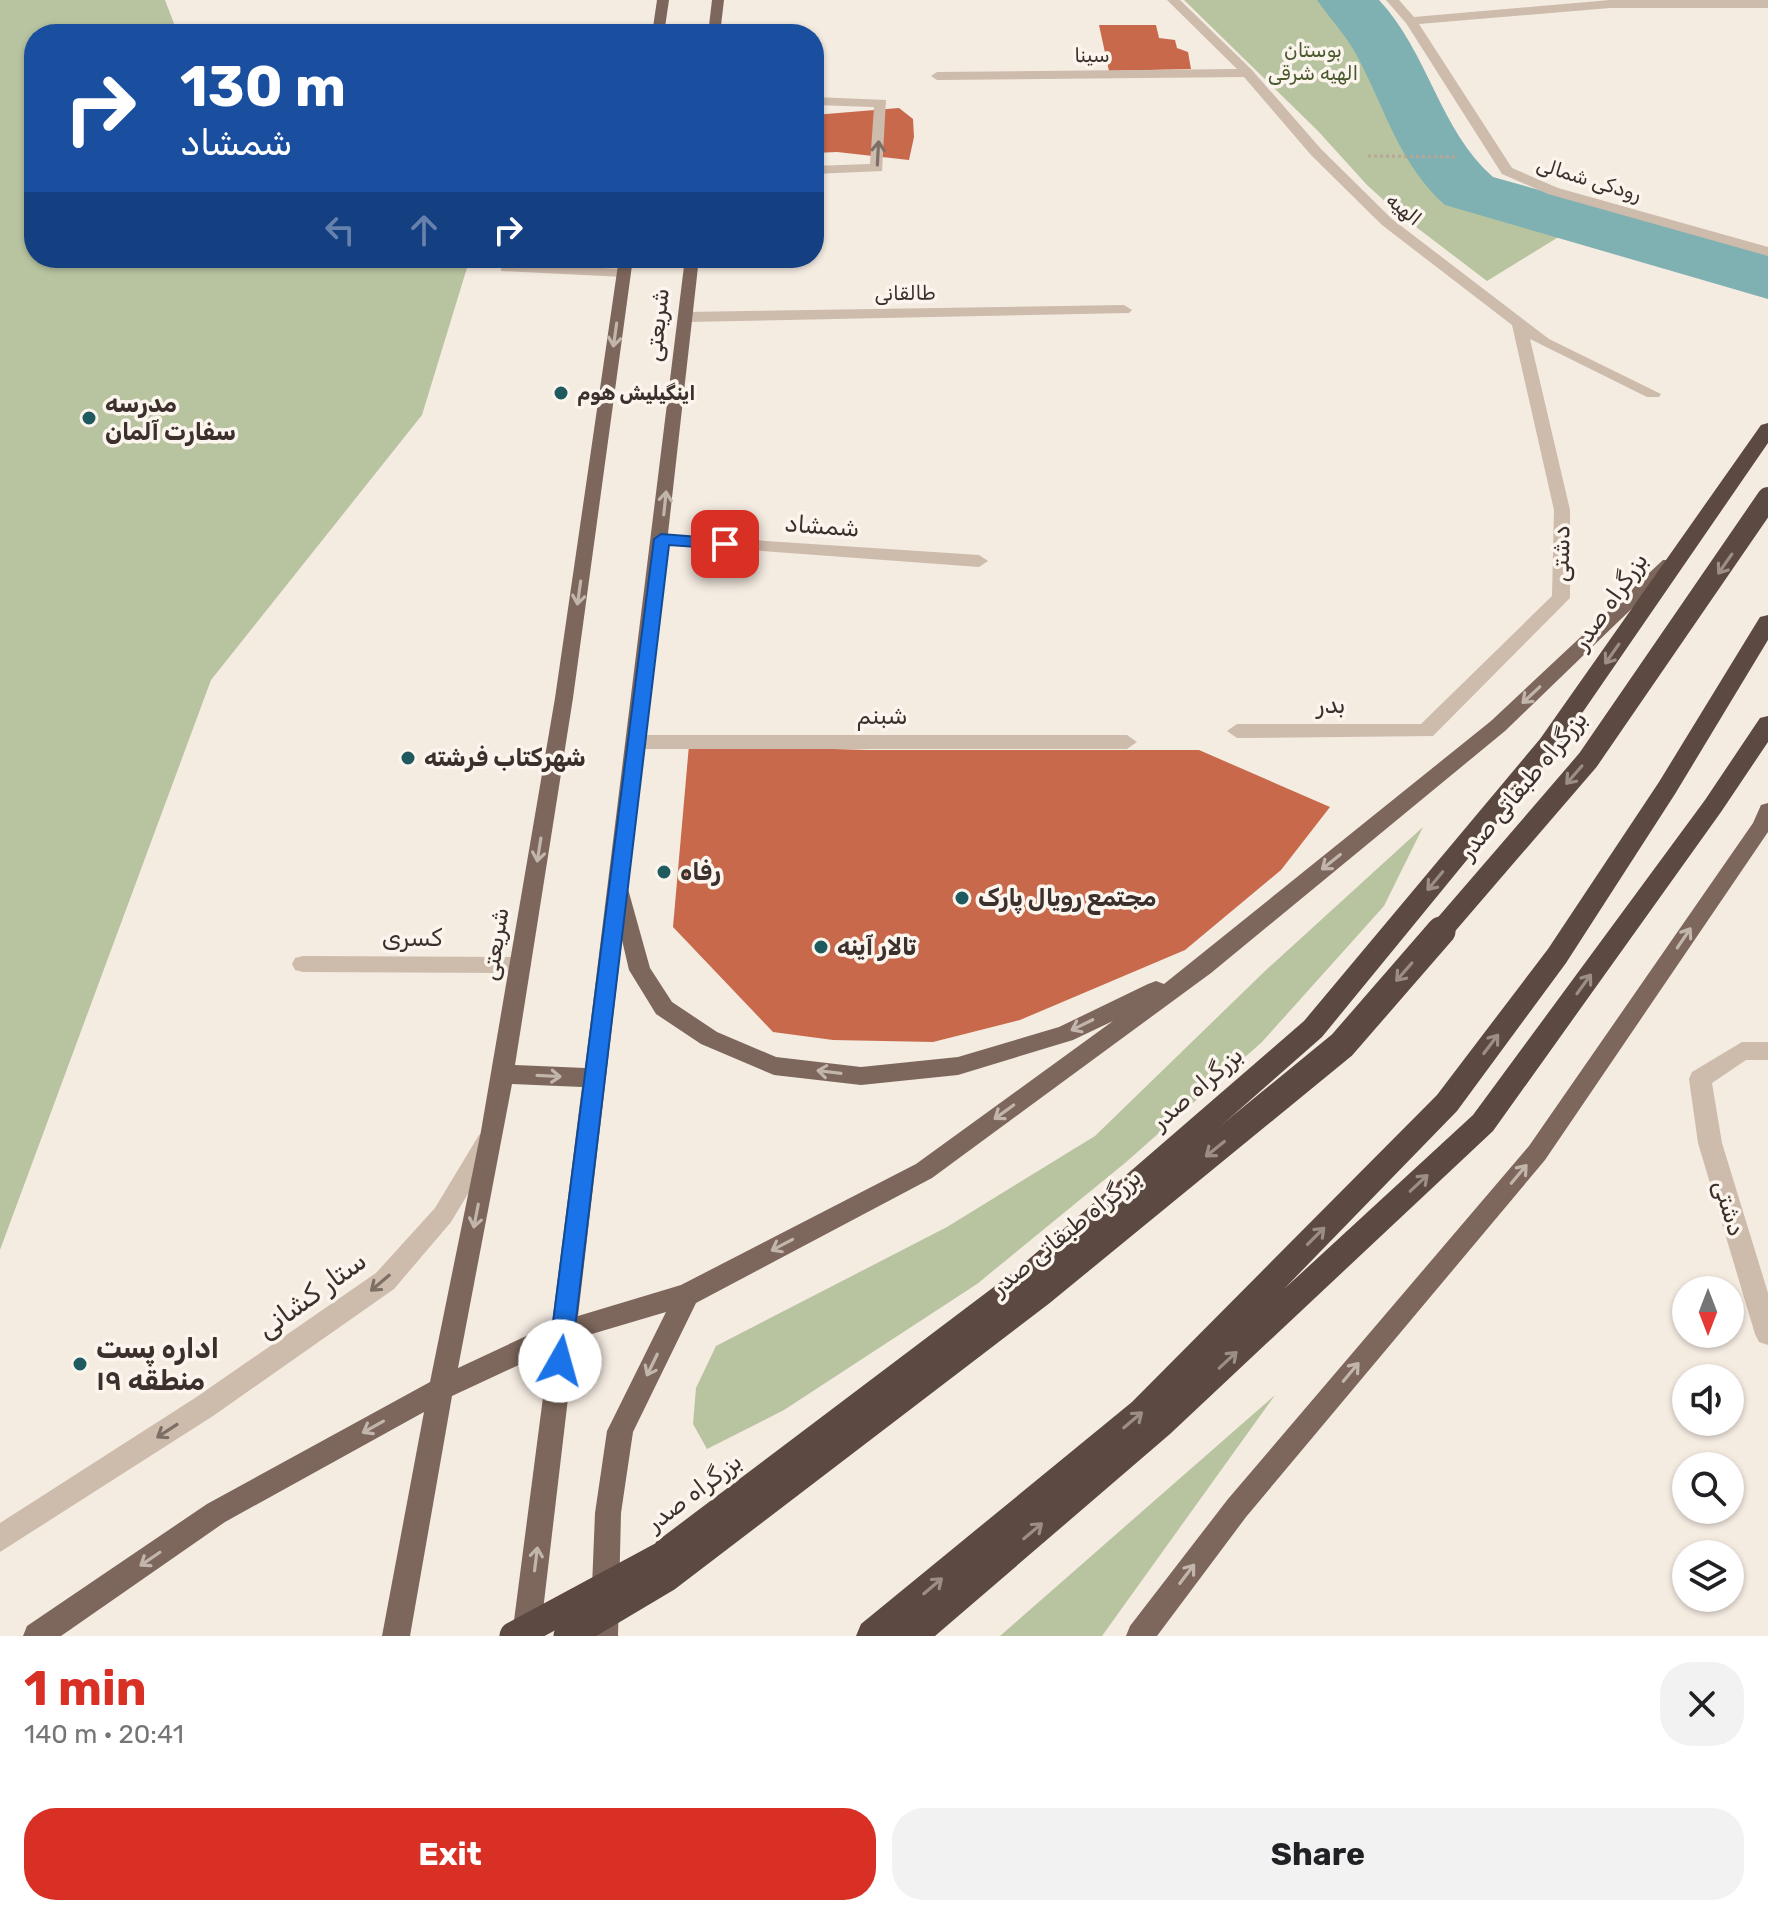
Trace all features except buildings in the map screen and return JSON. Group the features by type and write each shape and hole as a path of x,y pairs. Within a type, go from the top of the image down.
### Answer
{"highway":[{"name":"بزرگراه صدر","path":"514,1636 668,1553 1025,1280 1313,1029 1548,745 1768,429"},
{"name":"بزرگراه طبقاتی صدر","path":"568,1636 667,1577 1039,1293 1342,1045 1588,760 1768,498"},
{"path":"873,1636 1143,1412 1447,1103 1557,956 1667,788 1768,622"},
{"path":"909,1636 1159,1424 1483,1123 1713,806 1768,724"}],"main road":[{"path":"659,24 663,0"},
{"path":"715,24 718,0"},
{"name":"شریعتی","path":"396,1636 493,1131 564,698 625,268"},
{"name":"شریعتی","path":"526,1636 620,884 691,268"},
{"path":"37,1636 216,1513 441,1389 564,1331 687,1295 924,1171 1203,967 1498,726 1689,545"},
{"path":"1140,1636 1237,1508 1537,1153 1762,825 1768,810"},
{"path":"620,884 640,970 664,1008 709,1038 774,1066 861,1076 958,1066 1065,1034 1203,967"},
{"path":"502,1074 595,1078"},
{"path":"604,1636 608,1513 620,1431 687,1295"}],"street":[{"name":"الهیه","path":"1173,0 1248,73 1364,202 1519,325 1565,354 1653,394"},
{"name":"رودکی شمالی","path":"1392,0 1411,21 1507,171 1553,191 1768,252"},
{"path":"1411,21 1610,4 1768,4"},
{"name":"سینا","path":"937,76 1248,73"},
{"path":"824,101 881,103 877,168 824,170"},
{"name":"طالقانی","path":"686,317 1124,310"},
{"name":"دشتی","path":"1426,731 1561,598 1562,510 1519,325"},
{"name":"شمشاد","path":"661,539 979,561"},
{"name":"بدر","path":"1237,731 1426,731"},
{"name":"شبنم","path":"637,742 1127,742"},
{"name":"کسری","path":"303,964 520,965"},
{"name":"دشتی","path":"1768,1051 1742,1051 1700,1079 1710,1143 1768,1334"},
{"name":"ستار کشانی","path":"0,1539 204,1407 385,1281 443,1215 493,1131"}],"path":[{"path":"1396,155 1460,157"}],"green space":[{"path":"0,0 165,0 174,24 24,24 24,268 467,268 422,415 211,680 0,1250"},
{"name":"بوستان الهیه شرقی","path":"1184,0 1319,0 1351,29 1371,55 1413,153 1434,184 1448,196 1471,207 1565,233 1487,281 1399,214 1367,185 1318,131"},
{"path":"1423,827 1384,906 1262,1042 1125,1163 977,1284 784,1410 707,1449 693,1424 696,1388 716,1346 947,1227 1095,1136 1265,971"},
{"path":"1275,1395 1102,1636 1000,1636"}],"waterway":[{"path":"1346,0 1362,17 1387,55 1439,160 1469,191 1768,277"}],"place":[{"name":"اینگیلیش هوم","path":"561,393"},
{"name":"مدرسه سفارت آلمان","path":"89,418"},
{"name":"شهرکتاب فرشته","path":"408,758"},
{"name":"رفاه","path":"664,872"},
{"name":"مجتمع رویال پارک","path":"962,898"},
{"name":"تالار آینه","path":"821,947"},
{"name":"اداره پست منطقه ۱۹","path":"80,1364"}],"route":[{"path":"560,1361 661,539 725,544"}]}
